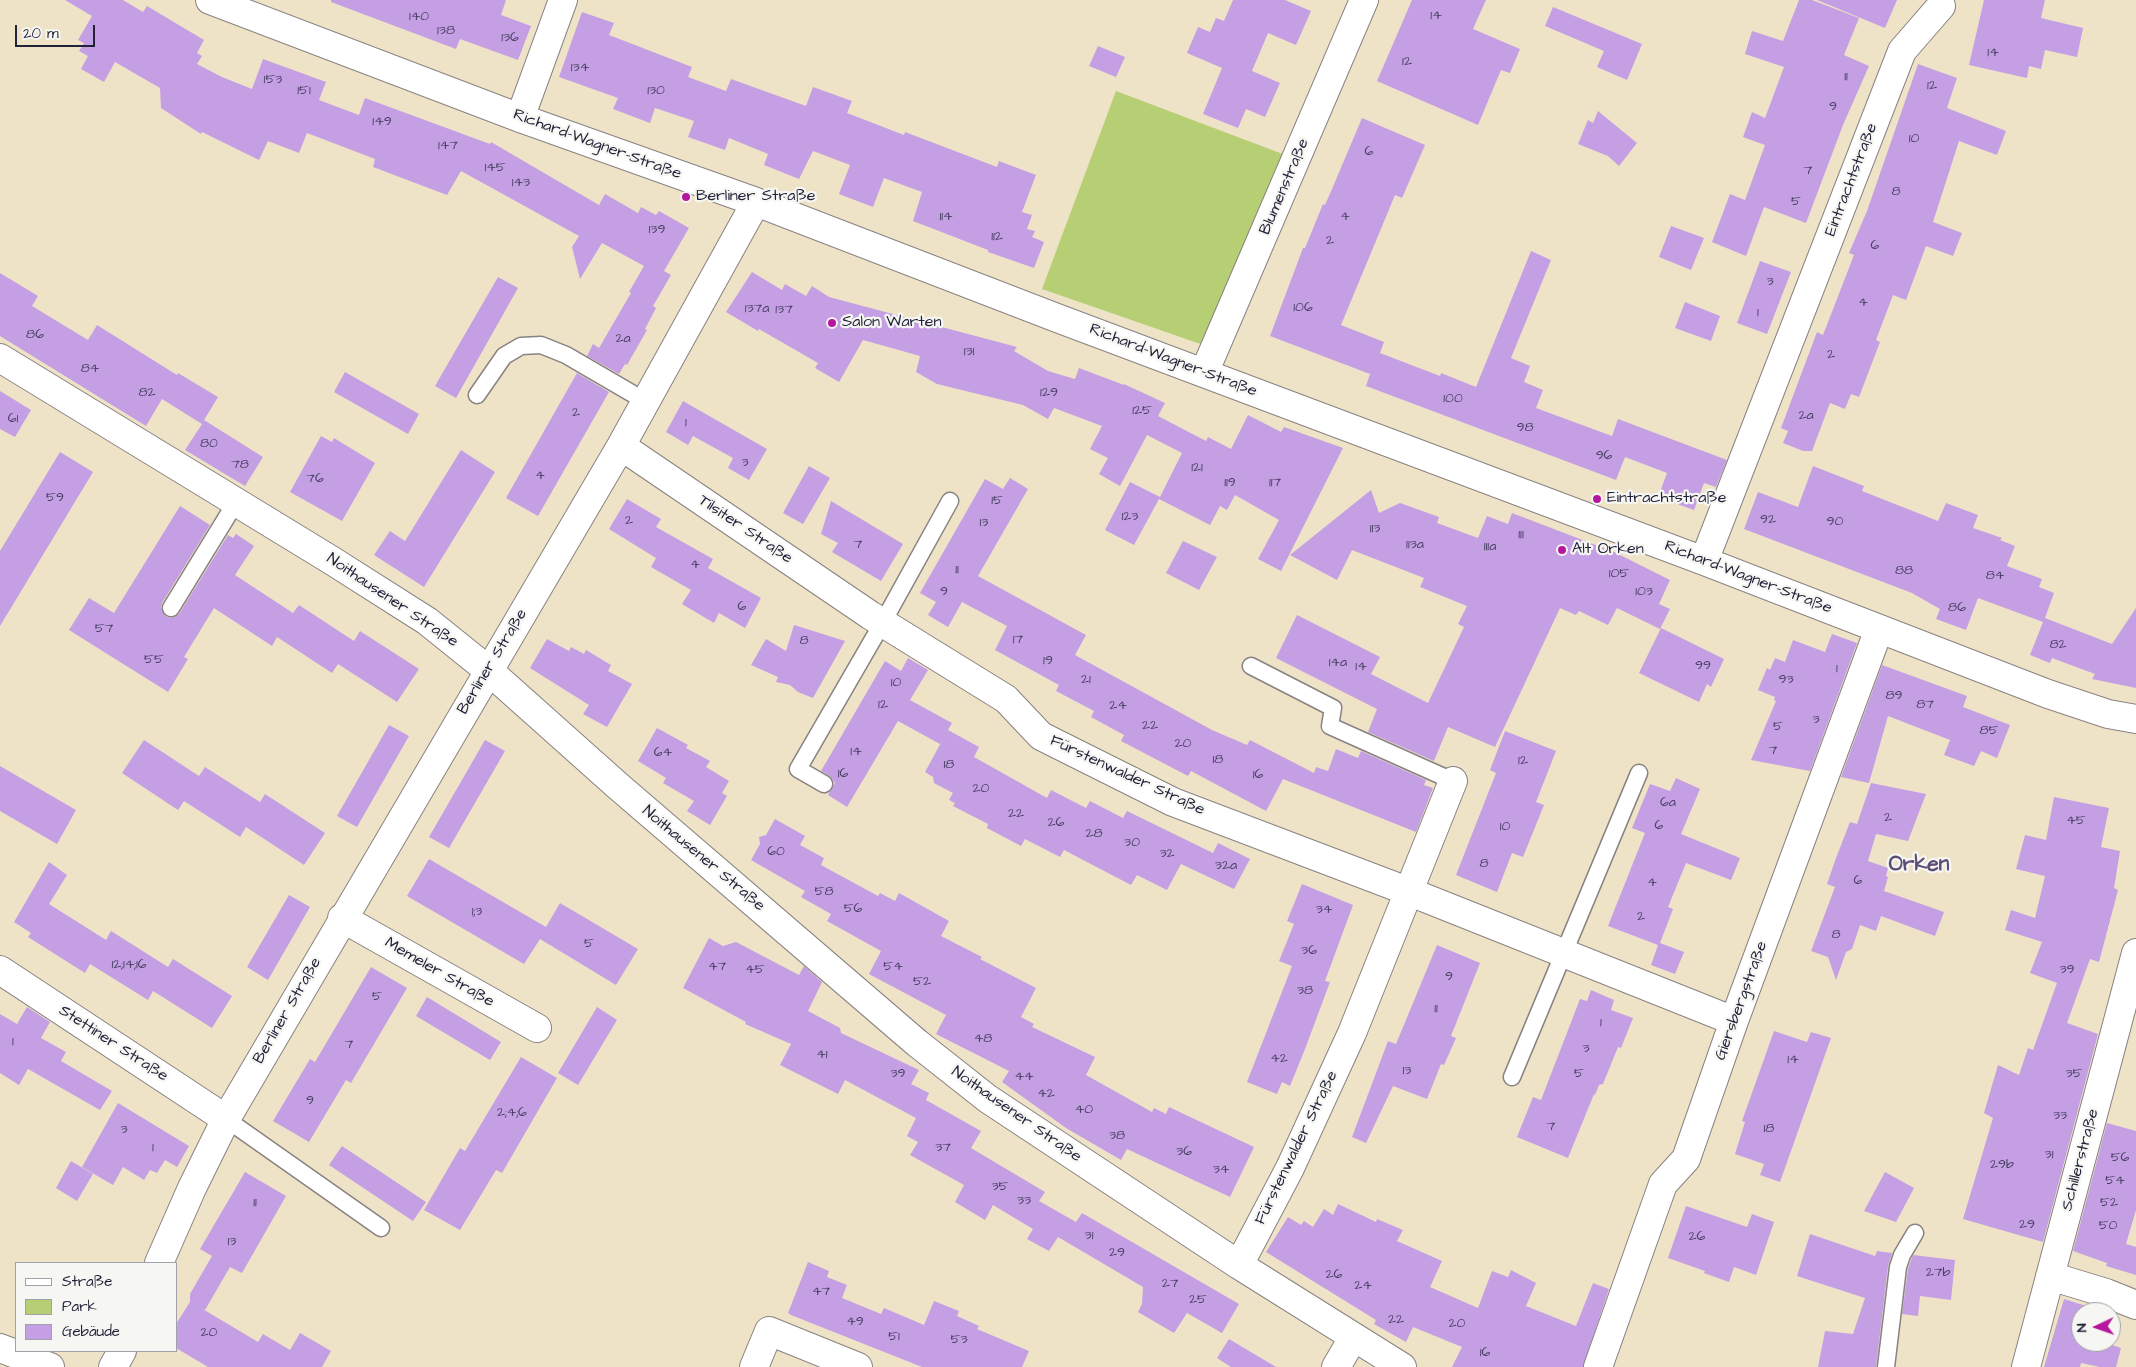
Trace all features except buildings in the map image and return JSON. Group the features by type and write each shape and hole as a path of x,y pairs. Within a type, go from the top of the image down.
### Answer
{"street":[{"name":"Richard-Wagner-Straße","path":"210,0 520,118 756,202 2077,704 2136,719"},
{"path":"520,118 563,0"},
{"name":"Blumenstraße","path":"1204,373 1364,0"},
{"name":"Eintrachtstraße","path":"1704,561 1902,51 1941,6"},
{"name":"Berliner Straße","path":"159,1262 192,1188 226,1119 342,918 621,446 756,202"},
{"name":"Noithausener Straße","path":"0,358 427,621 488,670 618,786 961,1078 1018,1120 1239,1265 1402,1367"},
{"name":"Tilsiter Straße","path":"621,446 876,619"},
{"name":"Fürstenwalder Straße","path":"876,619 1006,699 1041,736 1173,802 1410,892 1563,955 1734,1021"},
{"name":"Giersbergstraße","path":"1598,1367 1663,1184 1686,1159 1734,1021 1880,629"},
{"name":"Fürstenwalder Straße","path":"1239,1265 1290,1168 1352,1034 1453,781"},
{"name":"Memeler Straße","path":"342,918 537,1028"},
{"name":"Schillerstraße","path":"2026,1367 2136,953"},
{"name":"Stettiner Straße","path":"0,970 226,1119"},
{"path":"2050,1276 2136,1305"},
{"path":"754,1367 768,1332 858,1367"},
{"path":"1336,1367 1353,1338"},
{"path":"0,1348 50,1367"},
{"path":"113,1367 121,1352"}],"lane":[{"path":"477,395 504,356 522,346 542,345 566,355 645,401"},
{"path":"824,784 798,769 876,619 950,501"},
{"path":"171,608 236,502"},
{"name":"Fürstenwalder Straße","path":"1252,666 1333,708 1330,726 1453,781"},
{"path":"1512,1077 1639,773"},
{"path":"226,1119 381,1228"},
{"path":"1886,1367 1898,1267 1902,1255 1915,1233"}],"green space":[{"path":"1116,91 1288,156 1209,347 1042,289"}],"place":[{"name":"Berliner Straße","path":"686,197"},
{"name":"Salon Warten","path":"832,323"},
{"name":"Eintrachtstraße","path":"1597,499"},
{"name":"Alt Orken","path":"1562,550"}],"district":[{"name":"Orken","path":"1919,866"}]}
